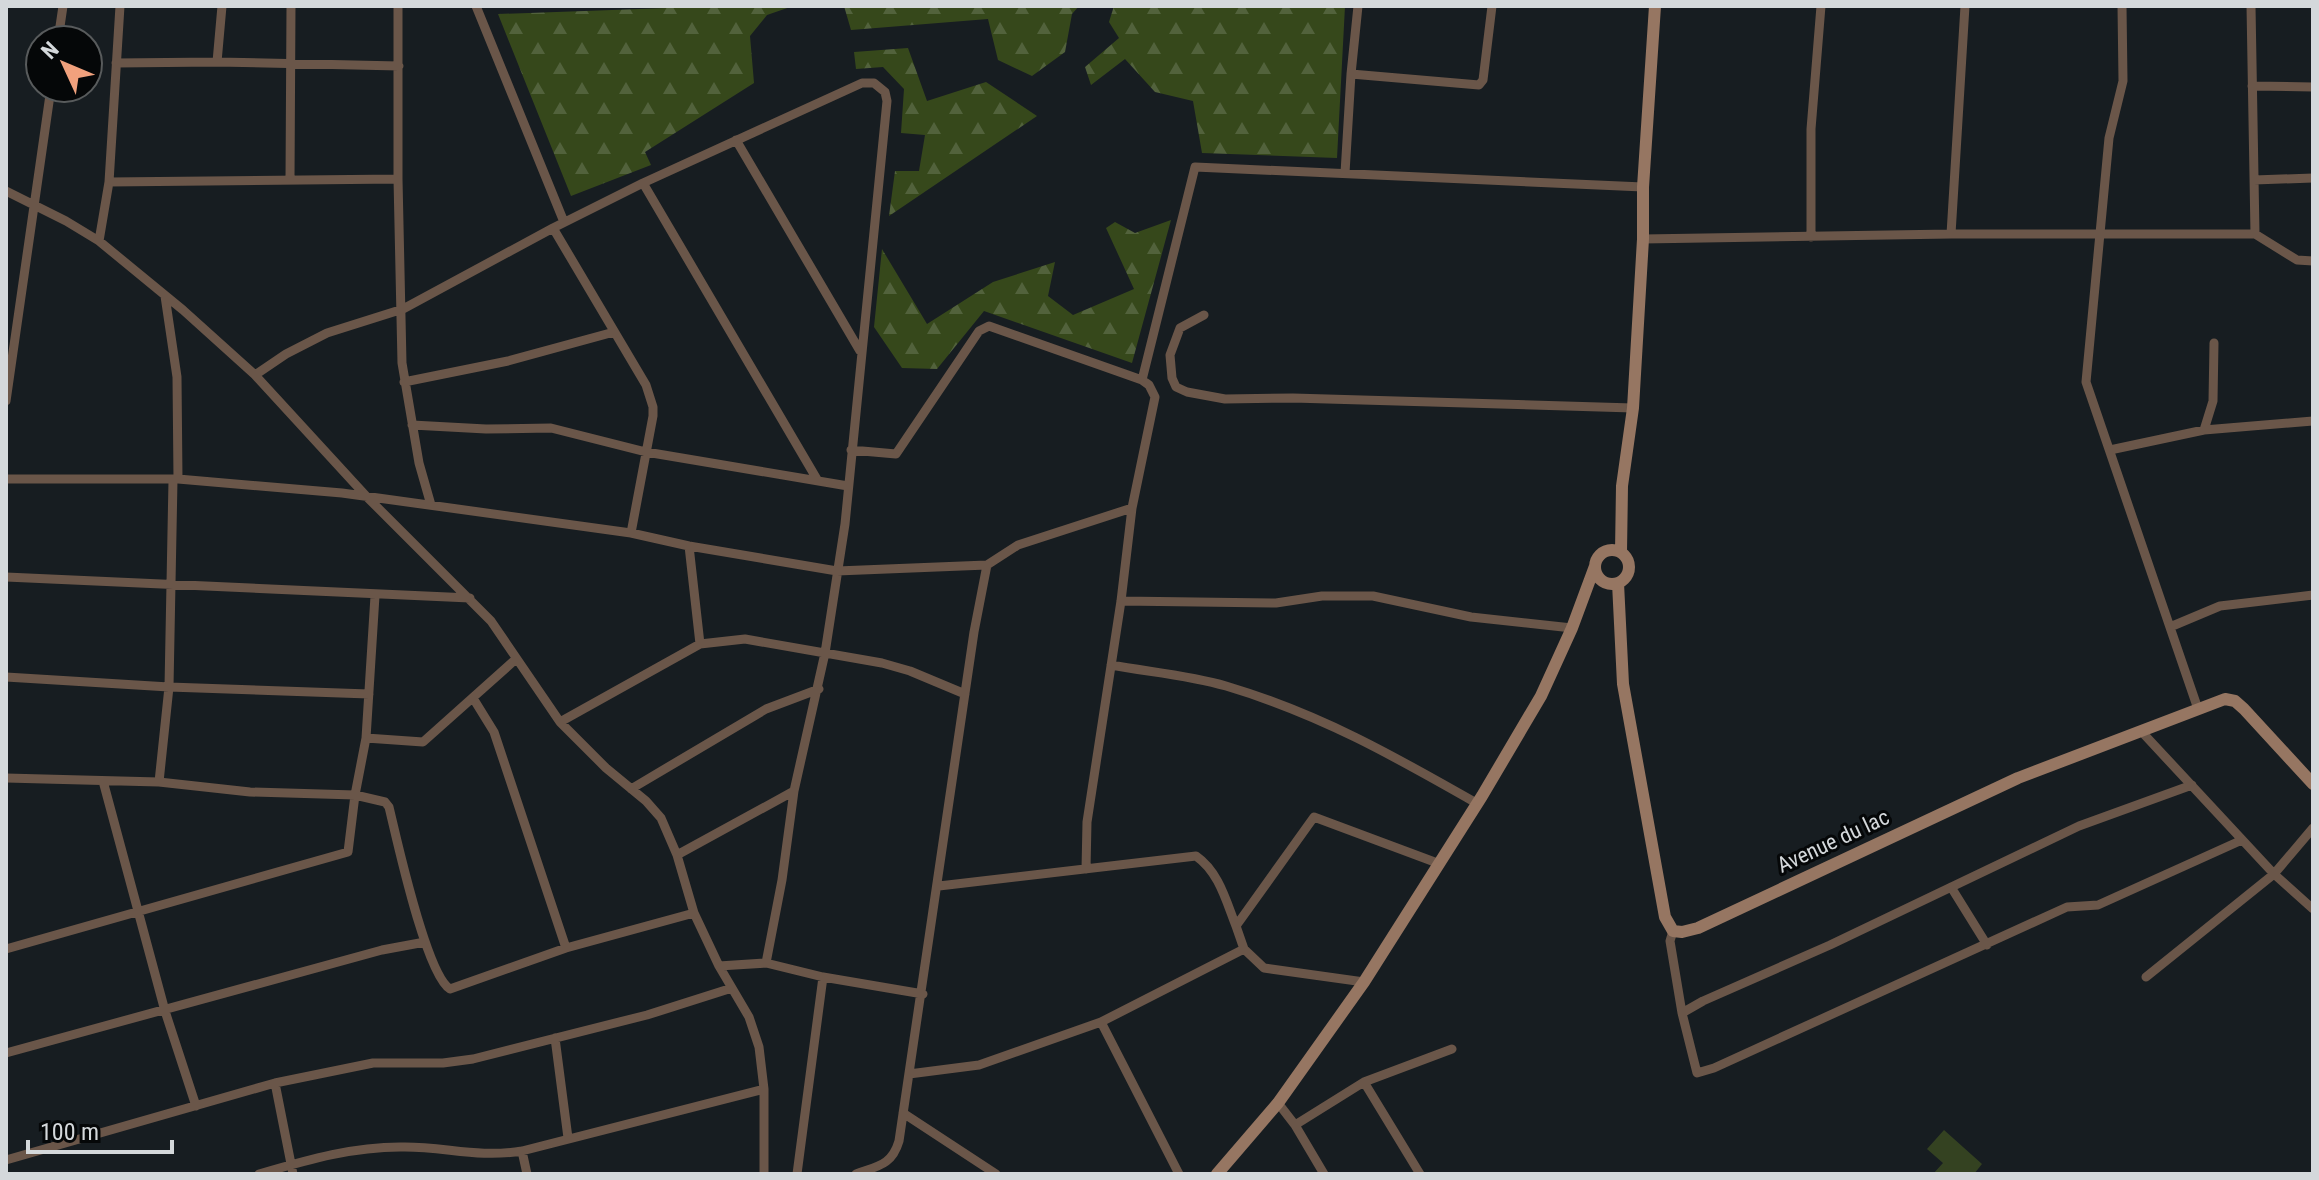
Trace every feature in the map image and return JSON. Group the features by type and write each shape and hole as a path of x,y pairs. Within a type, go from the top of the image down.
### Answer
{"main road":[{"path":"1621,552 1622,486 1633,408 1655,6"},
{"path":"1224,1171 1278,1103 1364,982 1478,804 1541,696 1572,628 1595,566 1602,553 1611,550 1621,552 1629,568 1626,577 1618,583 1609,584 1600,579 1595,566"},
{"path":"1618,583 1623,684 1665,917 1673,931"},
{"name":"Avenue du lac","path":"1673,931 1698,928 2018,778 2225,699 2235,701 2313,784"}],"street":[{"path":"99,241 109,182 120,6"},
{"path":"217,62 222,6"},
{"path":"290,179 291,6"},
{"path":"398,6 398,179 404,382 431,505"},
{"path":"476,6 564,222"},
{"path":"1345,173 1358,6"},
{"path":"1351,74 1479,85 1483,80 1492,6"},
{"path":"1811,237 1811,129 1821,6"},
{"path":"1951,234 1965,6"},
{"path":"2122,6 2123,81 2109,138 2086,382 2198,709"},
{"path":"2251,6 2255,234"},
{"path":"116,63 399,66"},
{"path":"255,375 286,354 327,333 403,309 643,183 862,83 874,83 885,92 887,101 837,571 819,689 794,791 782,880 766,963"},
{"path":"2252,86 2313,87"},
{"path":"6,401 49,104"},
{"path":"736,140 861,352"},
{"path":"1142,380 1195,167 1643,187"},
{"path":"2254,180 2313,178"},
{"path":"109,182 398,179"},
{"path":"643,183 818,481"},
{"path":"6,191 99,241 255,375 367,497 491,621 560,722 661,818 677,855 694,913 719,966 749,1017 759,1047 764,1089 764,1174"},
{"path":"553,228 646,385 653,407 631,533"},
{"path":"1643,239 1951,234 2255,234 2297,260 2313,261"},
{"path":"159,782 169,687 177,377 165,296"},
{"path":"1204,315 1180,328 1170,355 1176,387 1187,392 1225,399 1293,398 1633,408"},
{"path":"851,450 891,456 896,454 979,331 989,326 1149,385 1155,397 1132,508 1087,822 1086,869"},
{"path":"404,382 508,361 614,332"},
{"path":"2204,430 2213,401 2214,343"},
{"path":"2110,450 2204,430 2313,421"},
{"path":"412,425 486,429 551,428 646,452 848,486"},
{"path":"6,479 175,480 367,497 631,533 837,571 987,565 1018,545 1132,508"},
{"path":"689,546 700,644"},
{"path":"856,1174 880,1165 895,1154 923,994 965,694 987,565"},
{"path":"6,577 470,598"},
{"path":"2170,627 2220,606 2313,595"},
{"path":"6,949 345,855 349,848 366,738 375,596"},
{"path":"1121,601 1276,603 1322,596 1373,596 1471,617 1572,628"},
{"path":"560,722 700,644 745,639 896,666 965,694"},
{"path":"366,738 423,742 516,659"},
{"path":"1111,665 1224,685 1296,710 1341,728 1478,804"},
{"path":"6,677 369,694"},
{"path":"631,789 766,709 819,689"},
{"path":"473,698 494,732 566,948"},
{"path":"2141,731 2274,874 2313,909"},
{"path":"6,778 159,782 250,792 355,795 388,804 425,942 444,984 450,989 566,948 694,913"},
{"path":"103,781 165,1011 196,1106"},
{"path":"1682,1013 2079,826 2192,785"},
{"path":"677,855 794,791"},
{"path":"1236,926 1314,817 1440,864"},
{"path":"2146,977 2274,874 2313,828"},
{"path":"1673,931 1670,941 1682,1013 1697,1073 2067,907 2098,905 2242,840"},
{"path":"939,886 1196,856 1208,865 1215,876 1244,949 1264,968 1364,982"},
{"path":"1951,887 1987,945"},
{"path":"6,1053 382,950 425,942"},
{"path":"909,1074 979,1065 1101,1022 1244,949"},
{"path":"719,966 766,963 823,977 923,994"},
{"path":"797,1174 823,977"},
{"path":"6,1160 275,1083 373,1063 458,1062 647,1015 732,988"},
{"path":"1101,1022 1179,1174"},
{"path":"555,1038 568,1138"},
{"path":"1295,1125 1364,1082 1452,1049"},
{"path":"1364,1082 1420,1174"},
{"path":"275,1083 292,1169"},
{"path":"259,1174 292,1169 345,1151 383,1147 419,1147 481,1155 522,1151 764,1089"},
{"path":"1278,1103 1324,1174"},
{"path":"903,1113 996,1174"},
{"path":"522,1151 527,1174"}],"green space":[{"path":"793,6 767,15 750,36 754,83 645,152 651,165 571,196 498,14"},
{"path":"844,6 1079,6 1072,14 1065,52 1032,76 998,60 988,19 851,30"},
{"path":"1114,6 1345,6 1337,158 1202,153 1193,101 1155,92 1125,59 1091,85 1085,67 1119,38 1109,22"},
{"path":"908,48 927,101 986,82 1037,116 889,216 895,171 919,171 925,135 901,133 904,89 883,67 856,69 854,52"},
{"path":"1171,220 1132,363 984,311 937,369 902,368 874,327 882,249 927,324 993,282 1055,262 1048,296 1073,315 1134,289 1106,228 1115,222 1135,233"},
{"path":"1944,1130 1982,1164 1974,1174 1933,1174 1943,1163 1927,1149"}]}
